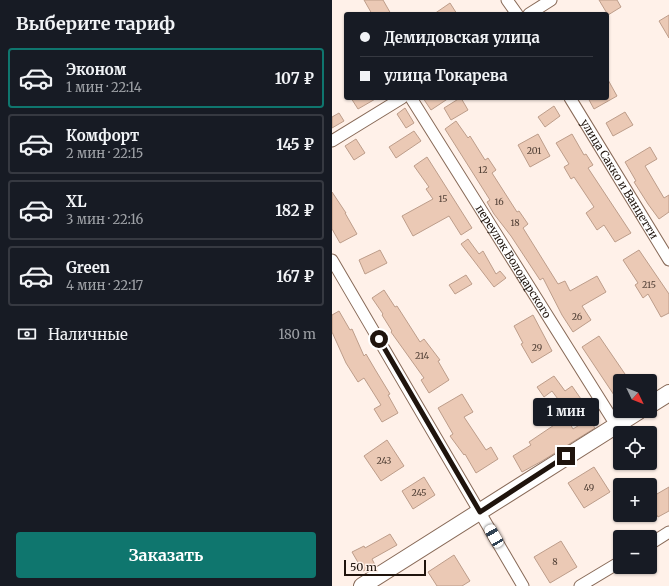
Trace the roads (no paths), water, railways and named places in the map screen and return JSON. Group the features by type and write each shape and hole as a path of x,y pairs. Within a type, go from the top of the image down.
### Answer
{"street":[{"path":"507,0 516,12"},
{"path":"532,12 551,0"},
{"path":"332,141 399,100"},
{"name":"переулок Володарского","path":"412,100 616,425"},
{"name":"улица Сакко и Ванцетти","path":"571,100 669,260"},
{"path":"332,260 523,586"},
{"path":"657,401 669,393"},
{"path":"362,586 628,418"},
{"path":"657,540 669,532"},
{"path":"580,586 613,566"}]}
